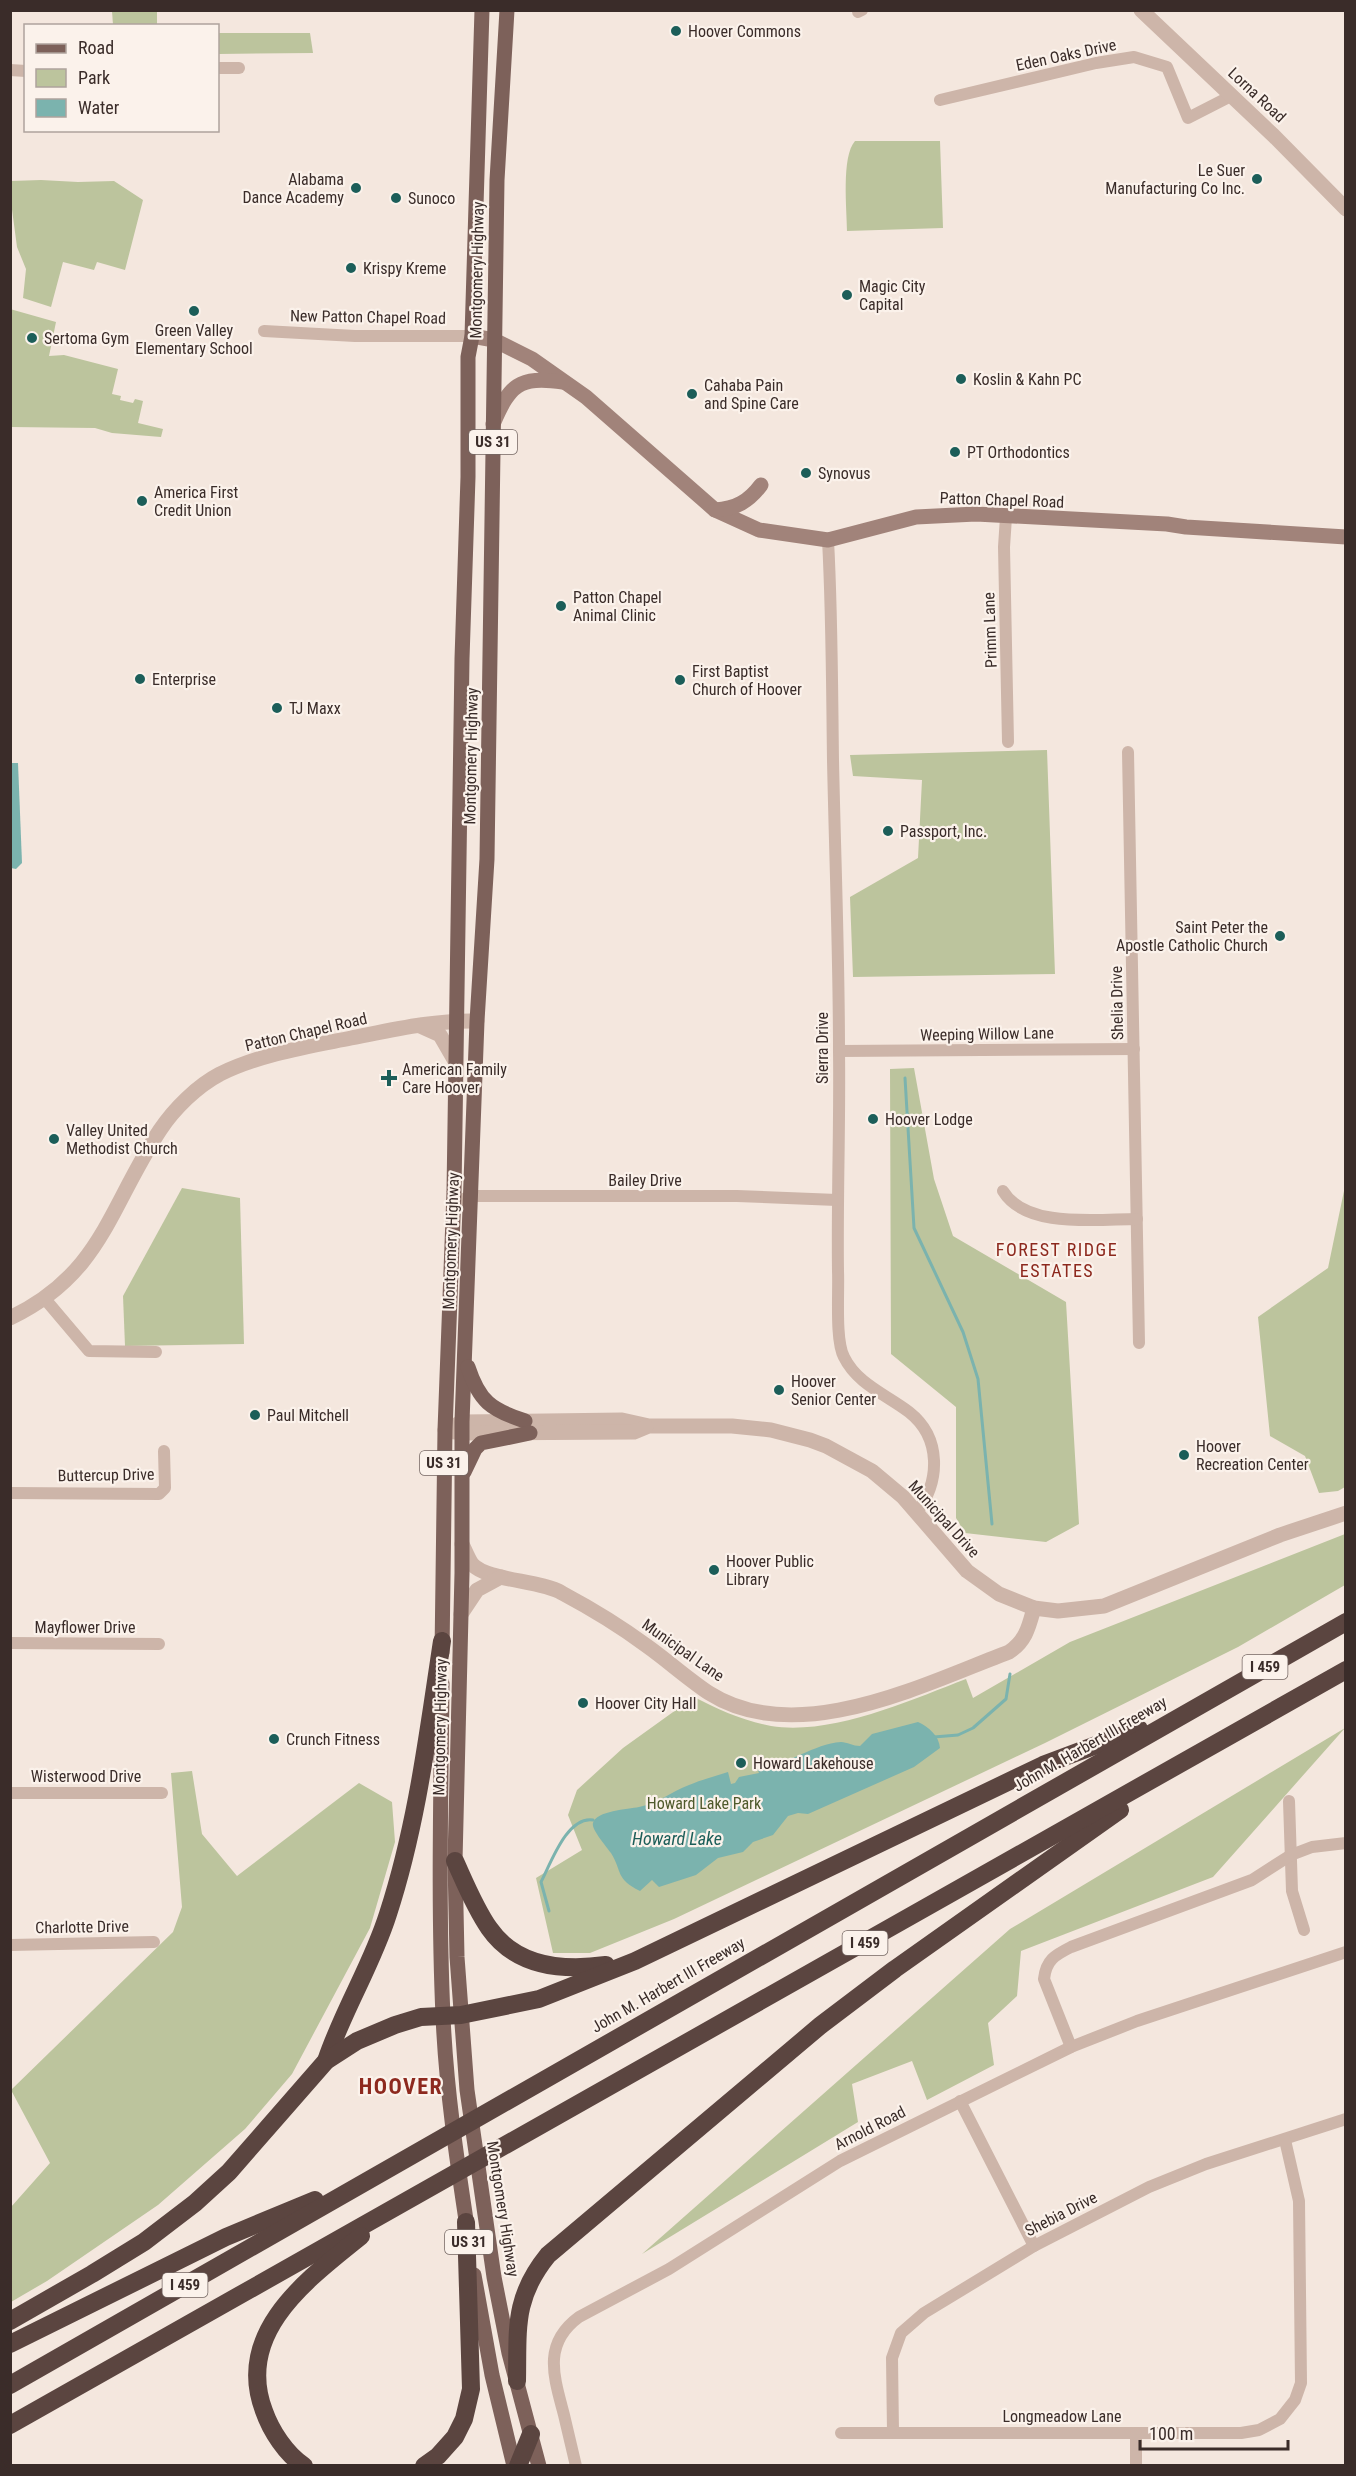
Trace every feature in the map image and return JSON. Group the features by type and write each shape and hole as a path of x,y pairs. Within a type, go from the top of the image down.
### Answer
{"highway":[{"name":"John M. Harbert III Freeway","path":"10,2385 1346,1622"},
{"path":"326,2061 336,2029 365,1974 388,1917 404,1864 416,1811 442,1641"},
{"name":"I 459","path":"10,2427 1346,1670"},
{"path":"10,2320 144,2242 195,2203 228,2172 326,2061 357,2041 395,2025 421,2018 452,2016 539,1999 635,1961 1043,1765 1185,1712"},
{"path":"518,2381 519,2310 525,2290 535,2271 548,2255 821,2025 933,1942 1206,1749"},
{"path":"455,1861 489,1929 511,1948 540,1965 579,1968 635,1961"},
{"path":"10,2344 226,2237 306,2203 359,2185"},
{"path":"304,2466 280,2442 268,2422 260,2401 256,2380 265,2337 277,2315 297,2291 325,2265 406,2201"},
{"path":"424,2466 438,2456 455,2437 464,2419 471,2389 466,2222"},
{"path":"516,2466 531,2434"}],"main road":[{"name":"Montgomery Highway","path":"482,10 472,336 468,357 468,477 453,1203 445,1430 440,1839 452,2016 467,2090 494,2277 509,2353 539,2466"},
{"name":"Montgomery Highway","path":"507,10 498,165 487,859 477,1021 462,1428 461,1614 455,1861 457,1957 452,2016 450,2099 466,2222 492,2375 516,2466"},
{"name":"Patton Chapel Road","path":"472,336 494,340 532,359 586,396 715,510 759,530 828,540 916,517 976,514 1167,524 1346,537"},
{"path":"493,424 504,398 514,387 528,382 547,380 566,383"},
{"path":"715,510 730,509 742,503 753,496 761,485"},
{"path":"465,1358 472,1381 481,1398 493,1408 527,1427"},
{"path":"462,1478 469,1461 481,1443 527,1427"}],"street":[{"name":"Lorna Road","path":"1141,10 1346,209"},
{"name":"Eden Oaks Drive","path":"940,100 1096,63 1134,57 1167,67 1188,118 1231,96"},
{"path":"219,68 239,68"},
{"name":"New Patton Chapel Road","path":"264,331 355,336 472,336"},
{"name":"Primm Lane","path":"1006,517 1004,547 1008,742"},
{"name":"Sierra Drive","path":"828,540 839,1052 837,1200 839,1333 843,1356 861,1379 912,1414 922,1426 929,1440 934,1453 935,1468 928,1498 917,1512"},
{"name":"Shelia Drive","path":"1128,752 1138,1343"},
{"name":"Patton Chapel Road","path":"10,1318 45,1299 66,1281 97,1245 170,1116 200,1088 218,1075 261,1057 417,1025 455,1020 477,1021"},
{"path":"417,1025 440,1035 455,1061"},
{"name":"Weeping Willow Lane","path":"839,1052 1134,1050"},
{"path":"1003,1191 1017,1206 1039,1216 1064,1219 1137,1219"},
{"name":"Bailey Drive","path":"453,1203 472,1196 737,1196 837,1200"},
{"path":"45,1299 89,1351 156,1352"},
{"name":"Municipal Drive","path":"445,1430 622,1420 648,1426 732,1426 771,1430 810,1440 872,1471 903,1497 967,1571 999,1594 1034,1608 1058,1611 1104,1606 1280,1535 1346,1513"},
{"name":"Buttercup Drive","path":"10,1493 159,1494 165,1488 164,1451"},
{"name":"Municipal Lane","path":"462,1544 473,1565 501,1577 553,1588 597,1612 646,1645 711,1694 735,1705 765,1713 810,1715 876,1702 1009,1652 1025,1638 1034,1608"},
{"path":"461,1614 477,1590 501,1577"},
{"name":"Mayflower Drive","path":"10,1643 159,1644"},
{"name":"Wisterwood Drive","path":"10,1793 162,1793"},
{"path":"1289,1802 1292,1891 1304,1930"},
{"path":"1071,2047 1044,1979 1045,1968 1052,1957 1071,1947 1252,1880 1291,1855 1312,1847 1346,1843"},
{"name":"Charlotte Drive","path":"10,1945 154,1942"},
{"name":"Arnold Road","path":"576,2466 553,2367 556,2343 572,2322 588,2311 669,2269 840,2161 1071,2047 1137,2021 1346,1952"},
{"path":"960,2101 1034,2246"},
{"name":"Shebia Drive","path":"893,2432 892,2358 901,2332 924,2313 1034,2246 1149,2187 1206,2164 1346,2119"},
{"name":"Longmeadow Lane","path":"841,2433 1241,2433 1259,2430 1280,2419 1295,2400 1300,2383 1302,2353 1299,2201 1286,2140"},
{"path":"1136,2433 1136,2466"}],"green space":[{"path":"112,11 157,11 157,24 113,24"},
{"path":"219,33 310,33 313,53 219,54"},
{"path":"855,141 940,141 943,228 847,231 846,171"},
{"path":"11,181 114,181 143,200 125,270 97,262 94,270 63,262 51,307 23,298 26,269 17,247 11,202"},
{"path":"10,309 56,322 49,356 64,355 118,369 112,394 121,396 120,400 133,403 135,399 143,401 138,423 163,429 161,437 112,433 95,428 11,427"},
{"path":"1047,750 1055,974 853,977 850,897 918,858 922,780 853,776 850,755"},
{"path":"914,1068 934,1179 953,1236 1066,1302 1079,1524 1046,1542 965,1533 956,1518 956,1407 891,1354 890,1069"},
{"path":"1345,1186 1345,1487 1338,1491 1319,1493 1305,1456 1270,1436 1258,1317 1328,1268"},
{"path":"182,1188 240,1198 244,1344 125,1346 123,1296"},
{"name":"Howard Lake Park","path":"1345,1534 1345,1585 1238,1647 1045,1743 674,1919 590,1953 553,1953 536,1878 582,1850 568,1815 577,1790 623,1748 694,1697 722,1711 751,1721 794,1728 819,1726 870,1714 966,1679 973,1698 1070,1642"},
{"path":"1345,1728 1213,1877 1021,1951 1017,1996 988,2023 994,2065 927,2100 912,2061 852,2084 858,2122 642,2254 1010,1929"},
{"path":"192,1771 202,1834 237,1876 359,1783 392,1802 395,1842 370,1928 292,2074 245,2129 158,2205 47,2281 11,2302 11,2207 50,2163 11,2090 173,1932 182,1907 171,1773"}],"water":[{"path":"10,763 18,763 22,863 16,869 11,868"},
{"name":"Howard Lake","path":"918,1722 933,1732 940,1748 914,1767 808,1814 798,1813 788,1816 773,1835 753,1842 743,1852 718,1858 696,1875 659,1887 652,1880 640,1891 623,1879 615,1860 593,1826 595,1819 606,1813 646,1805 708,1778 728,1772 731,1784 735,1783 739,1777 759,1773 757,1768 778,1764 820,1747 841,1742 860,1746 872,1734"}],"waterway":[{"path":"905,1078 914,1228 963,1332 978,1379 992,1524"},
{"path":"934,1737 958,1735 973,1728 1006,1699 1010,1674"},
{"path":"549,1911 541,1882 568,1833 575,1825 593,1820"}],"place":[{"name":"Hoover Commons","path":"676,31"},
{"name":"Le Suer Manufacturing Co Inc.","path":"1257,179"},
{"name":"Alabama Dance Academy","path":"356,188"},
{"name":"Sunoco","path":"396,198"},
{"name":"Krispy Kreme","path":"351,268"},
{"name":"Magic City Capital","path":"847,295"},
{"name":"Green Valley Elementary School","path":"194,311"},
{"name":"Sertoma Gym","path":"32,338"},
{"name":"Koslin & Kahn PC","path":"961,379"},
{"name":"Cahaba Pain and Spine Care","path":"692,394"},
{"name":"PT Orthodontics","path":"955,452"},
{"name":"Synovus","path":"806,473"},
{"name":"America First Credit Union","path":"142,501"},
{"name":"Patton Chapel Animal Clinic","path":"561,606"},
{"name":"Enterprise","path":"140,679"},
{"name":"First Baptist Church of Hoover","path":"680,680"},
{"name":"TJ Maxx","path":"277,708"},
{"name":"Passport, Inc.","path":"888,831"},
{"name":"Saint Peter the Apostle Catholic Church","path":"1280,936"},
{"name":"American Family Care Hoover","path":"389,1078"},
{"name":"Hoover Lodge","path":"873,1119"},
{"name":"Valley United Methodist Church","path":"54,1139"},
{"name":"Hoover Senior Center","path":"779,1390"},
{"name":"Paul Mitchell","path":"255,1415"},
{"name":"Hoover Recreation Center","path":"1184,1455"},
{"name":"Hoover Public Library","path":"714,1570"},
{"name":"Hoover City Hall","path":"583,1703"},
{"name":"Crunch Fitness","path":"274,1739"},
{"name":"Howard Lakehouse","path":"741,1763"}],"district":[{"name":"FOREST RIDGE ESTATES","path":"1057,1259"},
{"name":"HOOVER","path":"401,2086"}]}
